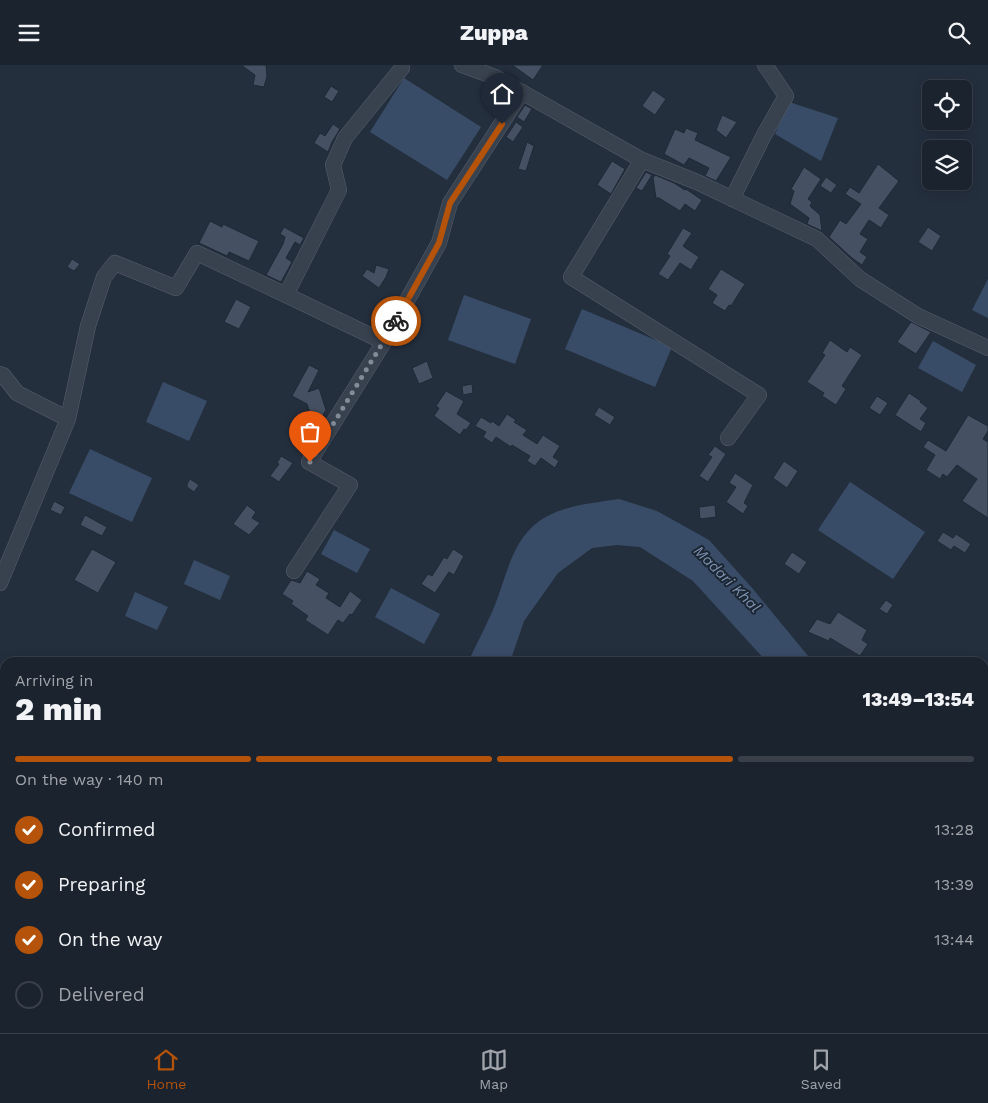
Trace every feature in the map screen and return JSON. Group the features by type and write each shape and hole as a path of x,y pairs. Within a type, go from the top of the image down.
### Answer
{"street":[{"path":"462,65 495,77 642,160 697,182 817,239 860,279 910,311 988,348"},
{"path":"732,199 786,96 765,65"},
{"path":"286,295 339,190 333,165 345,138 402,66"},
{"path":"294,571 350,485 310,462 384,342 439,243 450,203 522,92"},
{"path":"642,160 571,277 759,395 728,438"},
{"path":"0,583 68,419 88,326 104,277 115,263 176,288 197,253 384,342"},
{"path":"0,374 4,375 17,393 68,419"}],"water":[{"path":"404,78 481,127 447,180 370,132"},
{"path":"789,102 838,118 821,161 775,134"},
{"path":"988,279 988,318 972,310"},
{"path":"464,295 531,319 515,364 448,340"},
{"path":"582,309 672,347 655,387 565,349"},
{"path":"933,341 976,365 962,392 918,368"},
{"path":"163,382 207,401 189,441 146,422"},
{"path":"90,449 152,478 132,522 69,493"},
{"path":"850,482 925,532 893,579 818,530"},
{"name":"Madari Khal","path":"619,499 657,511 709,540 753,589 809,657 762,657 693,581 640,547 617,545 592,548 558,573 524,621 512,657 470,657 493,610 511,559 524,536 544,518 561,510"},
{"path":"334,530 370,549 357,573 321,554"},
{"path":"194,560 230,576 220,600 184,584"},
{"path":"391,588 440,614 424,644 375,617"},
{"path":"135,592 168,607 157,630 125,616"}],"building":[{"path":"241,65 266,65 267,76 264,87 253,85 255,75"},
{"path":"512,65 543,65 533,80"},
{"path":"331,86 339,91 332,102 324,97"},
{"path":"653,90 666,99 655,115 642,106"},
{"path":"525,105 532,109 524,122 517,117"},
{"path":"722,115 737,122 726,138 716,130"},
{"path":"516,122 523,127 513,142 506,137"},
{"path":"333,124 340,129 328,152 314,143 320,133 325,136"},
{"path":"686,128 698,133 695,140 731,157 716,181 705,176 709,168 689,158 684,165 664,154 675,129 684,133"},
{"path":"527,142 534,146 526,171 518,169"},
{"path":"612,161 625,169 611,194 597,185"},
{"path":"878,164 899,181 879,208 889,215 881,228 869,220 860,234 868,239 860,252 867,257 862,265 829,237 840,220 846,224 861,204 845,194 850,187 859,193"},
{"path":"804,167 821,179 808,199 812,202 810,206 820,215 822,231 807,224 809,218 790,204 794,191 791,189"},
{"path":"646,172 652,175 642,191 636,188"},
{"path":"655,175 686,189 702,200 695,211 685,204 680,211 656,198 653,178"},
{"path":"826,177 837,185 831,193 820,186"},
{"path":"210,221 222,227 223,224 259,241 249,261 229,252 227,256 199,243"},
{"path":"284,227 304,238 300,245 295,242 286,258 292,262 281,282 266,275 283,244 285,237 280,234"},
{"path":"928,227 941,236 932,251 918,242"},
{"path":"683,228 692,233 683,246 699,257 691,270 680,263 668,280 658,274 670,256 667,254"},
{"path":"72,259 80,264 74,271 67,267"},
{"path":"376,265 389,269 379,288 362,276 367,269 374,273"},
{"path":"721,269 745,284 731,306 729,305 725,311 712,303 717,295 708,289"},
{"path":"236,299 251,307 239,329 224,322"},
{"path":"911,322 931,332 916,354 897,342"},
{"path":"830,340 847,352 850,347 862,355 842,386 846,389 836,405 822,396 824,393 807,382 825,355 822,353"},
{"path":"427,361 433,378 419,384 412,368"},
{"path":"309,365 319,370 308,392 319,388 326,410 320,420 310,413 307,404 292,396"},
{"path":"472,384 473,393 463,395 462,386"},
{"path":"446,391 464,401 457,414 471,423 460,435 434,416 439,408 436,406"},
{"path":"909,393 928,408 920,419 926,423 921,432 895,415"},
{"path":"877,396 888,403 880,415 869,408"},
{"path":"599,407 615,417 610,425 594,415"},
{"path":"507,414 516,420 514,422 527,430 523,435 537,444 543,435 560,446 553,457 559,461 555,468 541,458 535,466 527,461 530,456 496,437 492,443 483,437 486,432 475,426 481,417 499,426"},
{"path":"968,415 988,426 988,431 983,439 988,442 988,518 962,501 977,479 957,465 947,477 943,474 940,479 926,470 935,455 923,447 928,440 946,451"},
{"path":"715,446 726,454 708,482 699,476 712,457 708,455"},
{"path":"281,456 293,463 279,482 270,476 279,464 277,463"},
{"path":"784,461 798,471 787,488 773,478"},
{"path":"735,473 753,485 744,503 748,506 743,514 726,502 736,487 729,483"},
{"path":"190,479 199,485 194,492 187,487"},
{"path":"54,501 65,507 61,515 50,510"},
{"path":"247,505 256,512 252,518 260,523 249,535 233,524"},
{"path":"715,505 716,517 700,519 699,507"},
{"path":"85,515 107,527 102,536 80,525"},
{"path":"943,532 953,538 956,534 971,544 965,553 954,546 951,550 937,541"},
{"path":"92,549 116,562 98,593 74,580"},
{"path":"453,549 464,556 454,575 449,572 435,593 421,584 428,574 432,576 444,557 447,559"},
{"path":"792,552 807,562 799,574 784,564"},
{"path":"307,571 320,579 316,585 329,593 326,598 340,607 350,591 362,600 352,615 350,614 343,623 338,620 328,635 305,620 308,616 291,604 293,601 282,594 291,580 300,583"},
{"path":"886,600 893,605 887,614 879,609"},
{"path":"838,612 867,630 862,640 868,644 860,656 830,638 829,641 808,632 817,619 830,624"}],"way so far":[{"path":"310,462 396,321"}],"route":[{"path":"396,321 439,243 450,203 502,124"}]}
